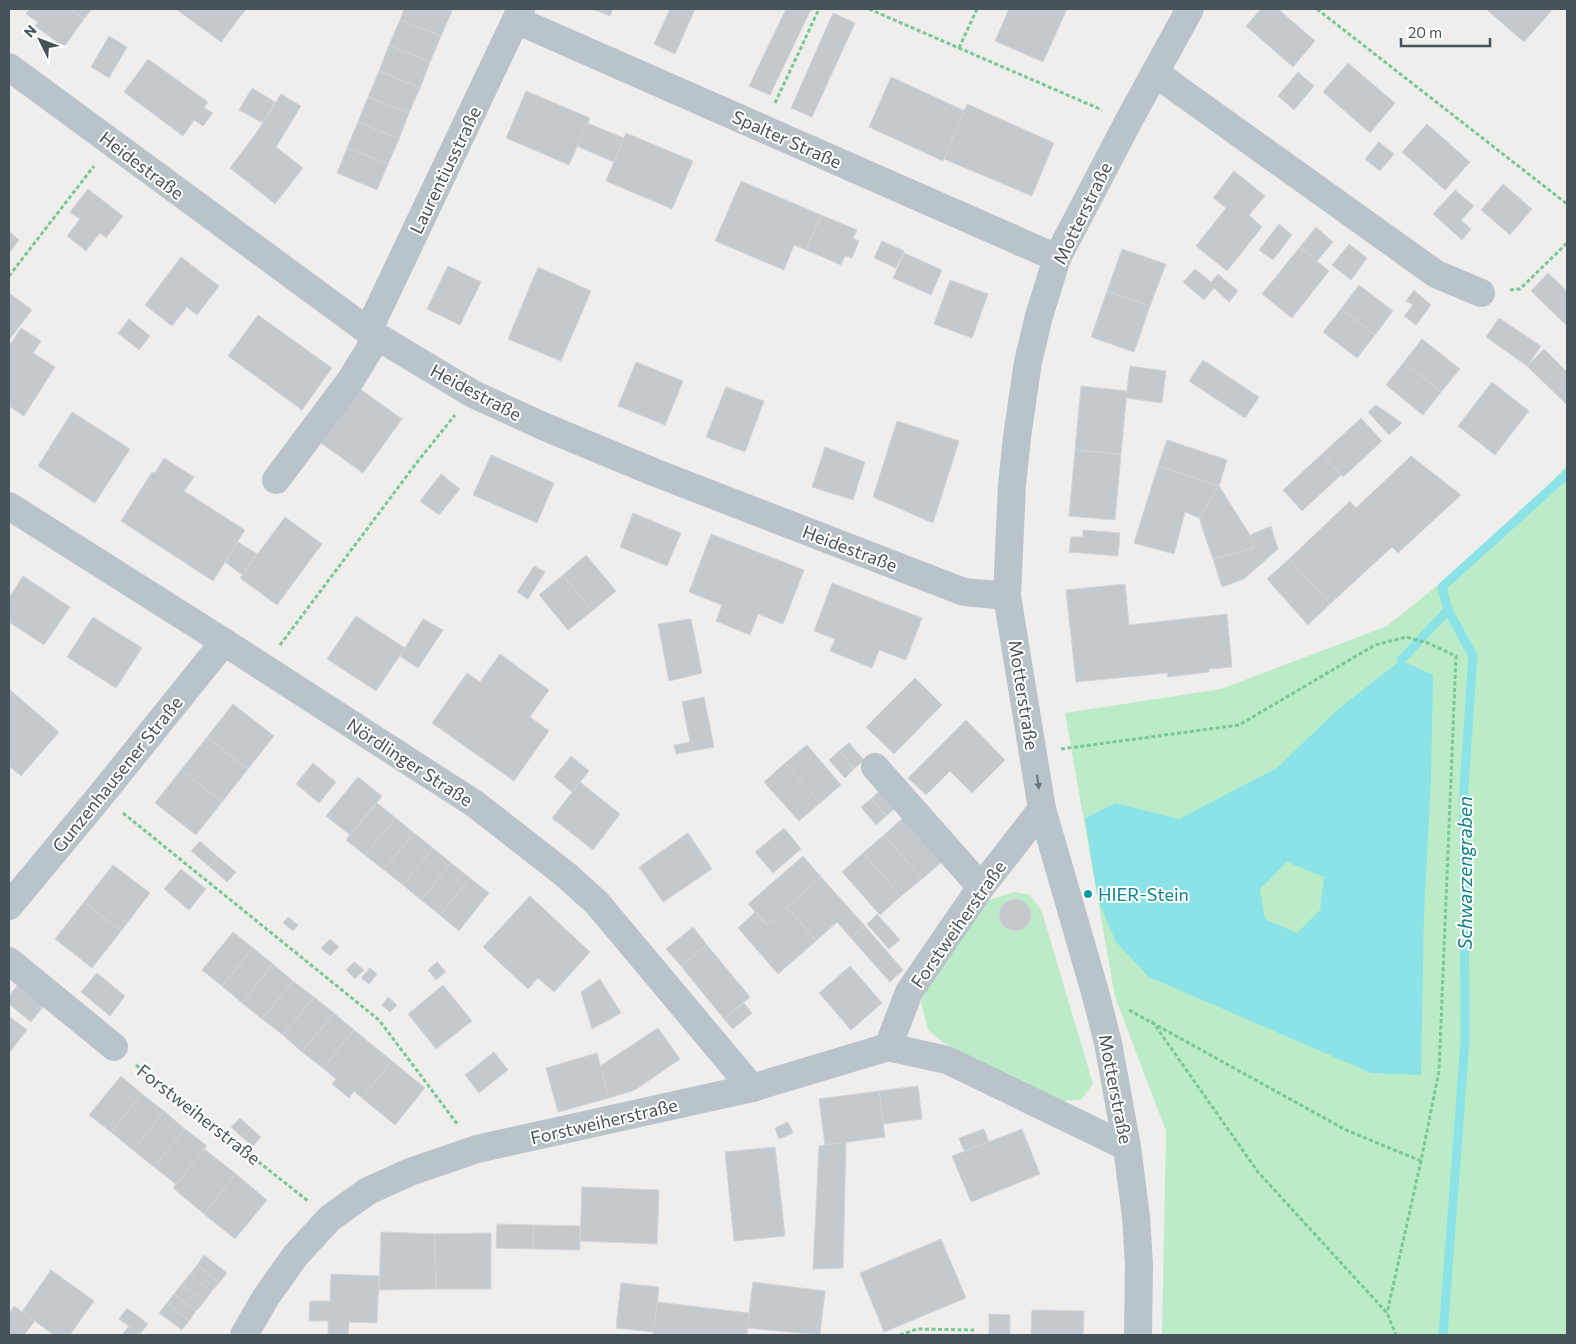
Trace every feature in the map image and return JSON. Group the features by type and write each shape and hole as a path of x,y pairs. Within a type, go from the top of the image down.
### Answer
{"street":[{"name":"Motterstraße","path":"1138,1335 1139,1264 1136,1217 1127,1147 1108,1043 1042,809 1007,596 1012,485 1017,436 1028,362 1057,258 1190,9"},
{"name":"Spalter Straße","path":"519,14 763,128 1057,258"},
{"name":"Laurentiusstraße","path":"276,480 350,382 519,14"},
{"name":"Heidestraße","path":"9,67 372,334 472,394 656,474 964,592 1007,596"},
{"path":"1155,73 1436,274 1481,293"},
{"name":"Nördlinger Straße","path":"9,506 475,804 566,875 597,903 752,1088"},
{"name":"Gunzenhausener Straße","path":"9,906 224,642"},
{"path":"875,767 981,887"},
{"name":"Forstweiherstraße","path":"888,1047 909,992 981,887 1042,809"},
{"path":"9,962 114,1047"},
{"name":"Forstweiherstraße","path":"244,1335 266,1297 295,1256 330,1218 368,1191 410,1172 477,1150 752,1088 888,1047 947,1060 1127,1147"}],"path":[{"path":"763,128 819,9"},
{"path":"869,9 1128,122"},
{"path":"959,48 977,9"},
{"path":"1317,9 1567,204"},
{"path":"9,276 111,143"},
{"path":"1481,293 1520,290 1567,243"},
{"path":"263,668 418,461 472,394"},
{"path":"1034,753 1239,725 1374,646 1406,637 1428,643 1456,656 1439,1071 1387,1313"},
{"path":"101,795 379,1020 477,1150"},
{"path":"1095,992 1152,1021 1346,1130 1421,1161"},
{"path":"1152,1021 1258,1172 1387,1313 1396,1335"},
{"name":"Forstweiherstraße","path":"114,1047 330,1218"},
{"path":"900,1335 918,1328 974,1330"},
{"path":"933,1329 933,1335"}],"green space":[{"path":"1567,465 1567,1335 1162,1335 1166,1131 1115,997 1065,713 1221,689 1387,626 1503,533"},
{"path":"1014,892 1030,895 1042,912 1093,1084 1081,1100 1060,1101 944,1043 928,1030 921,1002 928,985 986,901"}],"water":[{"path":"1401,660 1433,675 1431,779 1424,915 1421,1075 1371,1073 1149,977 1116,942 1098,900 1085,818 1115,803 1179,819 1277,768 1337,710","holes":["1287,862 1324,877 1320,910 1297,933 1265,919 1260,889"]}],"building":[{"path":"29,9 70,9 84,19 64,47 35,26 38,22 26,14"},
{"path":"70,9 92,9 84,19"},
{"path":"176,9 246,9 221,42"},
{"path":"404,9 446,9 452,11 441,36 400,20"},
{"path":"592,9 613,9 610,16"},
{"path":"670,9 695,9 675,54 654,44"},
{"path":"786,9 811,9 770,95 749,86"},
{"path":"1009,9 1067,9 1043,62 995,41"},
{"path":"1261,9 1278,9 1315,41 1293,67 1246,26"},
{"path":"1486,9 1553,9 1524,42"},
{"path":"833,13 855,23 812,117 791,108"},
{"path":"400,20 441,36 430,62 389,45"},
{"path":"109,36 127,47 109,78 91,67"},
{"path":"389,45 430,62 420,88 379,71"},
{"path":"148,59 208,102 204,108 213,113 203,126 194,120 183,136 124,92"},
{"path":"1348,63 1395,103 1370,133 1323,92"},
{"path":"379,71 420,88 409,113 368,97"},
{"path":"1298,72 1314,86 1294,110 1278,96"},
{"path":"891,77 965,111 943,161 869,127"},
{"path":"252,88 275,102 263,123 239,110"},
{"path":"526,91 590,118 569,165 506,138"},
{"path":"281,94 301,106 276,147 303,168 275,204 230,168 257,132"},
{"path":"368,97 409,113 399,139 358,122"},
{"path":"967,104 1054,143 1032,196 944,159"},
{"path":"358,122 399,139 388,164 347,148"},
{"path":"587,123 624,138 614,162 577,146"},
{"path":"1427,124 1470,162 1445,190 1402,152"},
{"path":"626,133 693,161 672,209 606,181"},
{"path":"1379,142 1394,154 1380,171 1365,159"},
{"path":"347,148 388,164 377,190 337,173"},
{"path":"1234,171 1265,196 1249,215 1262,227 1227,271 1196,246 1226,208 1213,198"},
{"path":"741,181 821,215 806,250 794,245 784,270 715,241"},
{"path":"1503,184 1532,209 1510,235 1481,210"},
{"path":"88,189 123,216 106,238 100,233 86,251 67,236 80,219 70,212"},
{"path":"1455,190 1474,206 1461,220 1471,229 1462,240 1433,214"},
{"path":"821,215 857,230 853,238 859,241 852,258 845,256 841,265 806,250"},
{"path":"1279,224 1292,235 1273,260 1259,250"},
{"path":"1316,227 1333,242 1317,261 1300,247"},
{"path":"9,231 19,240 9,253"},
{"path":"882,241 904,251 896,268 874,258"},
{"path":"1349,244 1367,258 1351,280 1332,265"},
{"path":"1300,247 1329,271 1292,318 1262,294"},
{"path":"1122,249 1166,264 1150,306 1107,291"},
{"path":"904,253 942,270 931,295 893,278"},
{"path":"181,257 219,286 197,315 187,307 172,326 145,305"},
{"path":"448,266 481,282 460,325 427,309"},
{"path":"538,267 591,291 561,361 508,339"},
{"path":"1195,269 1211,282 1218,274 1238,291 1229,302 1214,288 1204,300 1183,282"},
{"path":"1548,273 1567,291 1567,326 1531,291"},
{"path":"950,280 988,294 972,338 934,324"},
{"path":"1359,285 1393,311 1375,335 1341,309"},
{"path":"1414,290 1431,305 1416,325 1404,316 1413,305 1406,301"},
{"path":"1107,291 1150,306 1134,352 1091,337"},
{"path":"9,293 32,310 9,340"},
{"path":"1341,309 1375,335 1357,358 1323,332"},
{"path":"258,315 332,368 302,410 228,356"},
{"path":"1499,318 1541,346 1527,366 1486,337"},
{"path":"129,319 150,336 139,350 118,333"},
{"path":"21,328 41,341 33,353 55,367 24,416 9,406 9,346"},
{"path":"1422,339 1460,369 1441,392 1404,362"},
{"path":"1544,349 1567,372 1567,405 1527,366"},
{"path":"1203,360 1259,397 1245,418 1189,381"},
{"path":"636,362 683,381 665,425 618,406"},
{"path":"1404,362 1441,392 1423,415 1386,385"},
{"path":"1130,366 1166,371 1162,403 1126,398"},
{"path":"1492,382 1529,411 1495,455 1458,426"},
{"path":"1081,386 1127,391 1121,454 1075,450"},
{"path":"726,387 764,401 745,452 706,437"},
{"path":"360,389 402,419 363,473 321,443"},
{"path":"1376,405 1402,423 1389,435 1368,412"},
{"path":"72,412 130,449 95,503 38,466"},
{"path":"1361,418 1382,441 1343,477 1322,454"},
{"path":"897,421 959,441 933,523 873,497"},
{"path":"1167,440 1227,460 1219,486 1158,466"},
{"path":"825,447 865,462 853,500 812,487"},
{"path":"1075,450 1121,454 1115,520 1069,516"},
{"path":"1322,454 1341,475 1302,511 1283,490"},
{"path":"491,455 554,483 537,523 473,495"},
{"path":"1411,456 1461,495 1398,553 1392,547 1330,604 1289,559 1350,501 1356,508"},
{"path":"164,458 194,477 184,491 245,530 213,581 121,521 152,472 155,473"},
{"path":"1158,466 1219,486 1199,518 1185,512 1174,554 1134,543"},
{"path":"441,474 460,489 439,515 420,501"},
{"path":"1219,486 1250,535 1254,548 1213,559 1199,518"},
{"path":"633,513 681,533 667,566 620,547"},
{"path":"285,517 322,544 277,605 240,578"},
{"path":"1271,526 1278,549 1244,579 1222,587 1213,559 1254,548 1250,535"},
{"path":"1083,530 1120,533 1118,556 1069,552 1071,537 1083,537"},
{"path":"711,534 804,570 783,624 758,614 750,635 716,621 722,605 689,592"},
{"path":"238,542 257,554 242,575 225,562"},
{"path":"586,555 616,591 592,611 563,575"},
{"path":"1289,559 1330,604 1308,625 1267,579"},
{"path":"534,566 545,572 528,599 517,592"},
{"path":"563,575 592,611 568,630 539,595"},
{"path":"23,576 70,607 44,645 9,622 9,598"},
{"path":"832,583 922,618 906,660 879,650 872,668 830,651 835,639 814,631"},
{"path":"1125,584 1129,625 1227,614 1232,667 1209,669 1209,672 1168,677 1167,673 1076,682 1066,590"},
{"path":"356,616 405,648 376,691 327,659"},
{"path":"93,617 142,648 116,688 67,657"},
{"path":"423,619 443,630 418,668 400,656"},
{"path":"691,619 702,673 669,681 658,624"},
{"path":"500,654 549,690 530,717 549,731 514,781 432,723 467,673 480,682"},
{"path":"915,678 942,705 894,754 866,727"},
{"path":"9,689 59,732 21,776 9,766"},
{"path":"704,697 714,747 676,754 674,745 690,742 682,702"},
{"path":"233,704 274,736 248,769 207,737"},
{"path":"966,720 1005,760 972,793 950,771 926,795 908,778"},
{"path":"207,737 248,769 222,802 181,770"},
{"path":"849,743 864,760 854,769 839,751"},
{"path":"807,745 841,785 820,803 785,763"},
{"path":"839,751 854,769 845,778 829,760"},
{"path":"571,756 589,771 572,792 554,777"},
{"path":"313,763 336,782 319,803 296,784"},
{"path":"785,763 820,803 799,821 764,782"},
{"path":"181,770 222,802 196,835 155,803"},
{"path":"358,777 382,796 350,835 326,816"},
{"path":"580,782 620,814 593,850 552,818"},
{"path":"880,790 896,808 886,816 871,799"},
{"path":"871,799 886,816 876,825 861,807"},
{"path":"377,803 396,818 365,855 346,840"},
{"path":"905,816 943,861 922,879 884,835"},
{"path":"396,818 414,833 384,870 365,855"},
{"path":"784,828 801,849 773,873 755,852"},
{"path":"414,833 433,848 403,885 384,870"},
{"path":"688,833 712,869 663,902 639,867"},
{"path":"884,835 922,879 901,896 863,853"},
{"path":"200,841 218,857 210,867 191,851"},
{"path":"433,848 451,863 421,900 403,885"},
{"path":"863,853 901,896 880,915 842,872"},
{"path":"803,856 821,877 767,925 748,904"},
{"path":"218,857 236,872 227,882 210,867"},
{"path":"451,863 470,878 440,915 421,900"},
{"path":"113,865 150,893 121,931 84,902"},
{"path":"181,869 206,889 189,910 164,889"},
{"path":"821,877 865,926 851,938 837,922 816,941 787,907"},
{"path":"470,878 489,893 459,931 440,915"},
{"path":"530,896 590,952 554,992 538,978 528,989 483,947"},
{"path":"1015,899 1027,903 1031,915 1027,927 1015,931 1003,927 999,915 1003,903"},
{"path":"84,902 121,931 92,968 55,939"},
{"path":"787,907 816,941 778,974 738,928 755,912 767,925"},
{"path":"877,914 900,940 889,949 867,924"},
{"path":"288,917 298,925 293,931 283,923"},
{"path":"865,926 903,970 890,982 851,938"},
{"path":"693,927 707,945 681,966 666,949"},
{"path":"233,932 253,948 222,986 202,970"},
{"path":"330,939 339,947 330,956 321,948"},
{"path":"707,945 750,997 724,1019 681,966"},
{"path":"253,948 273,964 242,1003 222,986"},
{"path":"354,962 364,970 355,979 346,970"},
{"path":"437,962 446,972 436,980 428,970"},
{"path":"273,964 293,981 262,1019 242,1003"},
{"path":"850,966 882,1003 851,1030 819,993"},
{"path":"370,968 377,974 369,984 361,978"},
{"path":"97,973 125,996 110,1016 81,992"},
{"path":"600,979 621,1013 592,1029 581,992"},
{"path":"293,981 314,997 283,1035 262,1019"},
{"path":"20,982 46,1003 31,1022 9,1004 9,996"},
{"path":"443,985 472,1021 436,1049 408,1014"},
{"path":"314,997 334,1013 302,1052 283,1035"},
{"path":"388,997 397,1005 390,1012 382,1005"},
{"path":"744,1003 752,1013 733,1029 724,1019"},
{"path":"334,1013 354,1030 323,1068 302,1052"},
{"path":"9,1016 27,1030 9,1053"},
{"path":"658,1028 680,1059 635,1090 609,1098 600,1066"},
{"path":"354,1030 392,1061 362,1098 354,1091 349,1098 332,1084 336,1079 323,1068"},
{"path":"494,1052 508,1070 479,1093 465,1075"},
{"path":"597,1053 609,1098 558,1112 546,1068"},
{"path":"392,1061 425,1088 395,1125 362,1098"},
{"path":"121,1076 142,1094 111,1132 89,1115"},
{"path":"918,1086 922,1119 883,1124 879,1091"},
{"path":"879,1091 885,1137 825,1145 819,1099"},
{"path":"142,1094 164,1111 133,1150 111,1132"},
{"path":"164,1111 185,1129 154,1167 133,1150"},
{"path":"240,1118 251,1128 243,1138 231,1127"},
{"path":"788,1122 793,1133 779,1139 775,1128"},
{"path":"251,1128 261,1137 253,1146 243,1138"},
{"path":"185,1129 207,1146 176,1184 154,1167"},
{"path":"984,1129 989,1142 964,1151 959,1138"},
{"path":"1022,1129 1040,1174 971,1202 952,1156"},
{"path":"846,1142 843,1268 813,1269 819,1146"},
{"path":"775,1147 785,1236 734,1241 725,1152"},
{"path":"204,1149 236,1174 204,1214 173,1188"},
{"path":"236,1174 267,1200 235,1239 204,1214"},
{"path":"582,1187 659,1190 657,1244 580,1241"},
{"path":"497,1224 534,1225 533,1249 496,1248"},
{"path":"534,1225 580,1226 580,1250 533,1249"},
{"path":"381,1232 435,1234 436,1289 379,1290"},
{"path":"491,1233 491,1289 436,1289 435,1234"},
{"path":"941,1239 966,1298 884,1332 860,1273"},
{"path":"204,1255 227,1273 219,1283 197,1265"},
{"path":"197,1265 219,1283 211,1292 190,1274"},
{"path":"51,1270 94,1301 70,1335 54,1335 22,1312"},
{"path":"190,1274 211,1292 204,1302 182,1284"},
{"path":"331,1274 379,1276 377,1323 349,1322 348,1335 328,1335 328,1321 309,1321 310,1301 330,1301"},
{"path":"753,1282 825,1291 820,1335 747,1328"},
{"path":"621,1283 659,1287 654,1332 616,1328"},
{"path":"182,1284 204,1302 196,1311 174,1294"},
{"path":"174,1294 196,1311 189,1321 167,1303"},
{"path":"657,1302 749,1313 747,1335 653,1335"},
{"path":"167,1303 189,1321 182,1330 159,1313"},
{"path":"14,1306 35,1321 24,1335 9,1335 9,1314"},
{"path":"127,1308 148,1324 140,1334 119,1319"},
{"path":"1032,1310 1084,1311 1083,1335 1031,1335"},
{"path":"989,1314 1010,1315 1010,1335 989,1335"},
{"path":"129,1326 140,1334 140,1335 122,1335"}],"waterway":[{"name":"Schwarzengraben","path":"1443,1335 1465,1042 1464,787 1473,656 1448,610 1442,587 1567,474"},
{"path":"1401,660 1448,610"}],"place":[{"name":"HIER-Stein","path":"1088,894"}]}
